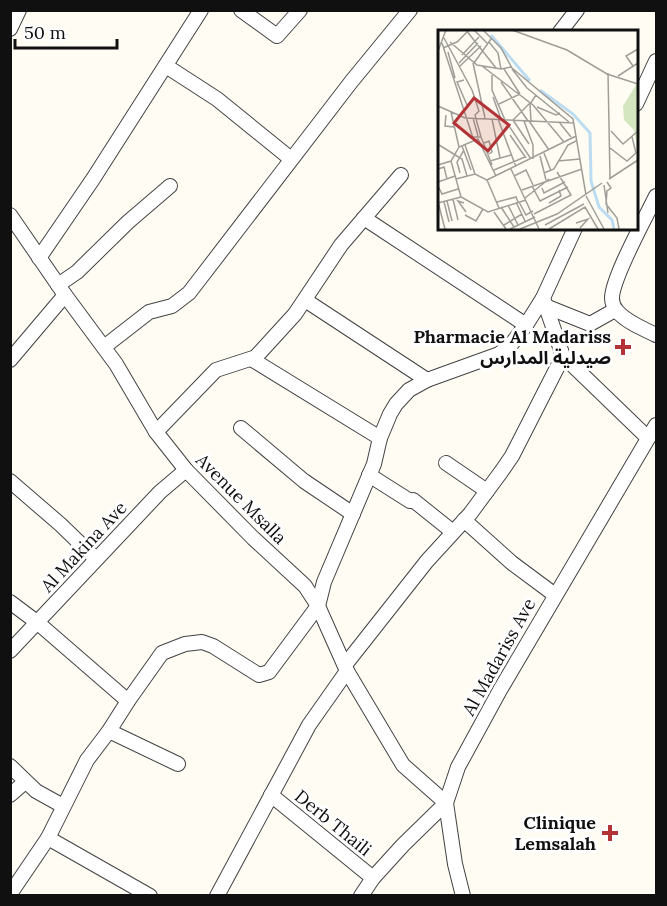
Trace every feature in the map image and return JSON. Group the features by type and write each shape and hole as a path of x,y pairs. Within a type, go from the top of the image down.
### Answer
{"street":[{"path":"10,29 19,10"},
{"path":"39,258 201,10"},
{"path":"241,10 277,36 300,10"},
{"path":"104,347 149,312 172,306 189,293 351,82 410,10"},
{"path":"562,30 577,10"},
{"path":"637,102 657,61"},
{"path":"166,66 217,99 291,159"},
{"path":"253,360 305,300 341,245 401,175"},
{"path":"10,360 61,290 77,272 128,222 170,186"},
{"path":"657,196 614,287 612,300 615,310 627,320 657,335"},
{"name":"Avenue Msalla","path":"10,215 61,290 121,371 156,432 186,470 253,538 305,586 318,606 346,668 402,765 446,804"},
{"path":"364,218 526,325"},
{"path":"10,894 48,838 87,760 162,652 195,641 213,646 259,675 275,667 318,606 324,582 369,475 380,438 396,404 410,390 427,380 499,354 510,346 544,302 574,230"},
{"path":"305,300 427,380"},
{"path":"544,302 590,324 615,310"},
{"path":"544,302 563,356 648,438"},
{"path":"217,896 309,725 346,668 427,561 464,520 512,456 563,356"},
{"path":"156,432 216,370 253,358 380,438"},
{"name":"Al Madariss Ave","path":"361,896 373,878 403,845 446,804 458,767 555,595 657,425"},
{"path":"241,428 304,481 353,514"},
{"path":"446,463 487,491"},
{"name":"Al Makina Ave","path":"10,651 160,492 186,470"},
{"path":"369,475 410,501 412,500 453,532"},
{"path":"10,480 96,559"},
{"path":"464,520 512,563 555,595"},
{"path":"10,602 38,622 128,701"},
{"path":"109,731 178,764"},
{"path":"10,766 36,791 63,807"},
{"path":"10,795 25,782"},
{"name":"Derb Thaili","path":"271,795 373,878"},
{"path":"446,804 455,864 463,896"},
{"path":"48,838 150,896"}],"place":[{"name":"Pharmacie Al Madariss صيدلية المدارس","path":"623,347"},
{"name":"Clinique Lemsalah","path":"610,833"}]}
